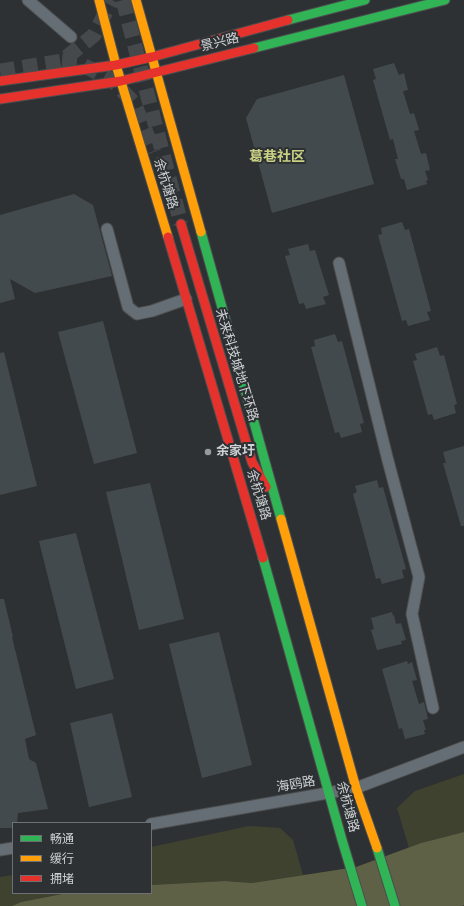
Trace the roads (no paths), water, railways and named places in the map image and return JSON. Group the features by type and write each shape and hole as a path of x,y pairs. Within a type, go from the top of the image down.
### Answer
{"main road":[{"name":"余杭塘路","path":"99,0 116,65 252,518 342,840 362,906"},
{"name":"余杭塘路","path":"136,0 356,788 395,906"},
{"name":"景兴路","path":"0,81 116,65 152,57 366,0"},
{"name":"景兴路","path":"0,99 121,81 445,0"},
{"name":"未来科技城地下环路","path":"252,518 247,468 178,225 252,462 278,509"}],"street":[{"path":"28,0 71,37"},
{"path":"107,229 128,307 137,314 152,311 186,299"},
{"path":"340,263 387,458 419,577 412,614 433,708"},
{"name":"海鸥路","path":"152,824 356,788 464,747"},
{"path":"0,850 12,848"}],"tunnel":[{"path":"0,71 62,61 94,35 112,0"},
{"path":"123,0 181,224"},
{"path":"62,61 77,62 113,81 134,103 154,152"}],"place":[{"name":"余家圩","path":"208,452"}],"district":[{"name":"葛巷社区","path":"277,157"}]}
